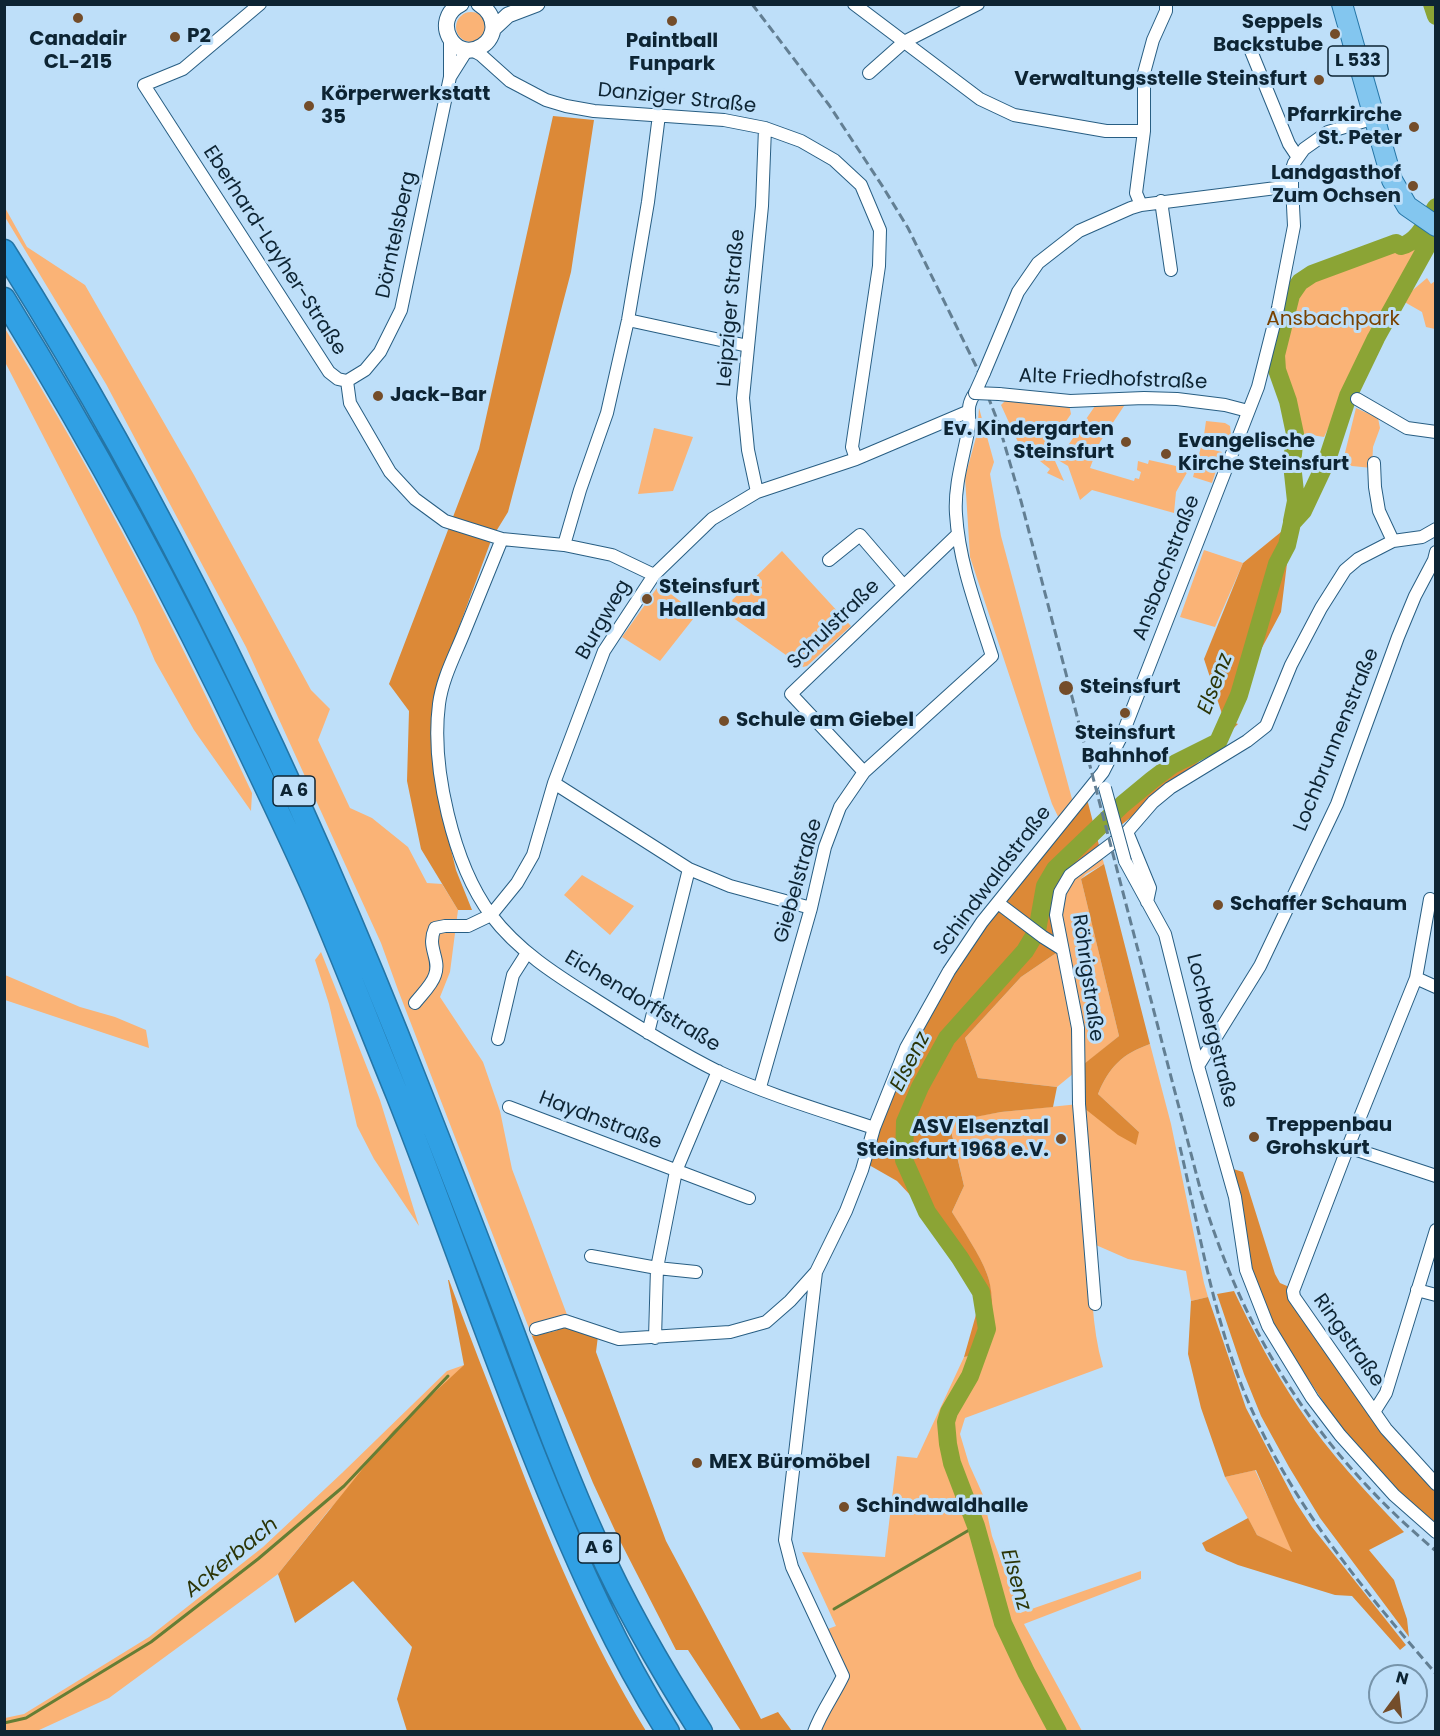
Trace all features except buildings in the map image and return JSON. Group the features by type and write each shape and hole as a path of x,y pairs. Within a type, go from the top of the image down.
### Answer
{"highway":[{"name":"A 6","path":"4,251 67,353 130,465 191,577 249,694 338,890 419,1090 557,1451 598,1547 652,1651 701,1731"},
{"name":"A 6","path":"4,299 104,467 170,588 278,811 316,897 399,1100 572,1551 603,1615 668,1731"}],"main road":[{"name":"L 533","path":"1342,4 1392,180 1407,206 1436,226"}],"street":[{"name":"Eberhard-Layher-Straße","path":"260,4 183,69 144,85 329,372 338,379 346,381 350,403 390,472 415,498 445,521 502,539 564,545 612,555 654,575"},
{"path":"481,6 493,9 510,4"},
{"path":"452,5 446,21 450,40 461,48 470,50 480,48 508,15 537,4"},
{"path":"854,4 980,99 1014,115 1106,131 1144,131"},
{"path":"869,74 904,42 978,4"},
{"path":"1141,205 1136,193 1144,131 1144,73 1153,40 1166,11 1166,4"},
{"path":"481,6 490,14 491,64"},
{"name":"Dörntelsberg","path":"346,381 365,370 380,352 401,310 450,77 450,40"},
{"name":"Dörntelsberg","path":"450,77 470,50"},
{"name":"Danziger Straße","path":"470,50 510,81 546,100 566,106 594,111 724,120 765,128 801,141 834,160 861,185 880,230 879,266 852,447 856,459"},
{"path":"1251,51 1289,144 1297,156 1328,132 1375,118"},
{"path":"564,545 580,490 607,413 628,320 648,202 659,115"},
{"name":"Leipziger Straße","path":"757,492 748,450 743,398 762,206 765,128"},
{"name":"Ansbachstraße","path":"1103,772 1126,726 1248,411 1265,361 1292,241 1294,226 1292,169 1297,156"},
{"path":"958,534 955,512 958,479 970,424 971,403 1018,292 1038,263 1080,231 1131,208 1161,201 1292,186"},
{"path":"1161,201 1171,270"},
{"path":"628,320 748,346"},
{"name":"Alte Friedhofstraße","path":"971,403 999,394 1070,401 1144,398 1177,399 1225,405 1248,411"},
{"path":"1357,399 1407,428 1436,432"},
{"name":"Burgweg","path":"415,1003 434,978 437,967 430,939 435,928 468,926 491,915 517,883 533,855 554,783 604,651 654,575 712,519 757,492 856,459 971,403"},
{"path":"1374,463 1379,511 1393,541"},
{"name":"Röhrigstraße","path":"1095,1304 1079,1104 1078,1028 1056,915 1060,892 1070,875 1127,832 1153,802 1170,788 1247,741 1266,726 1291,665 1321,608 1345,570 1358,559 1393,541 1422,537 1436,529"},
{"name":"Schulstraße","path":"864,772 791,694 958,534"},
{"name":"Giebelstraße","path":"760,1087 811,908 825,847 840,807 864,772 992,656 961,558 958,534"},
{"name":"Schulstraße","path":"829,560 860,535 903,585"},
{"name":"Eichendorffstraße","path":"502,539 450,665 439,702 438,742 442,789 468,874 491,915 527,953 648,1033 718,1071 804,1105 874,1128"},
{"name":"Lochbrunnenstraße","path":"1198,1066 1260,966 1337,804 1398,638 1436,552"},
{"name":"Lochbergstraße","path":"1103,772 1100,786 1125,861 1166,934 1198,1066 1235,1197 1246,1270 1268,1326 1312,1398 1340,1435 1394,1495 1436,1532"},
{"path":"554,783 689,869 730,886 811,908"},
{"name":"Schindwaldstraße","path":"536,1329 565,1321 619,1339 730,1332 766,1322 790,1301 816,1272 846,1211 862,1170 874,1128 906,1048 949,971 982,922 1100,786"},
{"path":"1127,832 1150,888 1147,902"},
{"path":"648,1033 689,869"},
{"name":"Ringstraße","path":"1430,899 1416,978 1293,1291 1294,1297 1374,1412 1386,1393 1436,1230"},
{"path":"998,903 1062,949"},
{"path":"498,1039 513,975 527,953"},
{"path":"1416,978 1436,987"},
{"name":"Haydnstraße","path":"655,1338 657,1268 676,1171 718,1071"},
{"name":"Haydnstraße","path":"509,1107 749,1198"},
{"path":"1348,1147 1436,1176"},
{"path":"591,1256 657,1268 696,1272"},
{"name":"Schindwaldstraße","path":"814,1731 843,1676 792,1567 785,1540 816,1272"},
{"path":"1417,1290 1436,1295"},
{"path":"1374,1412 1386,1429 1436,1484"}],"green space":[{"path":"471,12 482,16 486,27 482,38 471,42 460,38 456,27 460,16"},
{"path":"4,206 27,247 85,285 194,475 311,690 330,709 318,740 350,808 372,818 408,847 427,883 442,884 458,910 450,972 440,997 483,1062 500,1111 512,1169 569,1320 556,1331 532,1336 381,943 246,647 106,384 5,217"},
{"name":"Ansbachpark","path":"1413,245 1423,246 1390,302 1324,437 1299,433 1284,386 1278,355 1293,297 1302,283"},
{"path":"1427,278 1431,284 1435,281 1435,329 1426,327 1422,312 1401,300"},
{"path":"4,327 72,441 166,615 252,793 251,811 194,730 155,661 136,616 5,362"},
{"path":"1005,401 1069,404 1071,414 1045,452 1055,461 1064,481 1047,473 1050,469 1035,457 1031,460 1017,440 1001,405"},
{"path":"1126,403 1100,442 1090,468 1134,481 1135,478 1139,479 1141,472 1137,470 1138,461 1148,464 1149,460 1176,466 1176,470 1181,471 1182,468 1189,469 1176,492 1174,513 1092,490 1080,500 1068,466 1058,460 1095,406"},
{"path":"979,408 994,462 990,474 1001,536 1072,799 1079,810 1064,829 1052,804 970,557 965,477 977,434"},
{"path":"1356,408 1378,418 1380,428 1373,447 1372,468 1342,465"},
{"path":"1206,421 1225,423 1230,426 1231,435 1227,448 1203,442"},
{"path":"654,428 693,437 673,491 638,494"},
{"path":"1201,447 1222,452 1212,483 1193,477"},
{"path":"1204,550 1243,563 1215,627 1180,617"},
{"path":"782,551 851,626 807,666 803,667 722,610"},
{"path":"659,585 697,614 660,661 622,637"},
{"path":"1101,853 1104,864 1081,879 1119,1036 1057,1087 978,1078 965,1038 1021,977 1062,949 1060,892"},
{"path":"582,875 634,906 610,935 564,895"},
{"path":"321,952 380,1100 419,1226 374,1159 357,1126 329,1004 315,960"},
{"path":"5,975 80,1007 115,1017 146,1030 149,1048 5,1000"},
{"path":"1150,1044 1171,1124 1208,1297 1191,1301 1186,1271 1128,1259 1089,1242 1094,1321 1103,1367 965,1418 960,1434 969,1464 983,1495 992,1536 1020,1613 1141,1571 1141,1579 1024,1624 1082,1731 818,1731 846,1674 825,1630 836,1626 802,1552 885,1557 897,1456 917,1458 964,1357 987,1353 989,1345 992,1314 987,1274 952,1212 964,1186 949,1121 1001,1112 1079,1104 1139,1132 1098,1094 1107,1076 1124,1057"},
{"path":"464,1365 329,1510 278,1574 109,1698 37,1731 5,1732 5,1718 24,1714 149,1637 263,1547 447,1371"},
{"path":"1255,1470 1290,1544 1292,1553 1257,1535 1225,1477"}],"shaded area":[{"path":"553,116 594,120 571,272 508,512 492,538 439,681 434,727 437,792 456,870 472,910 458,910 421,849 407,781 409,711 389,684 479,449"},
{"path":"1292,523 1281,612 1224,719 1238,724 1189,771 1120,826 1114,805 1152,775 1175,761 1210,748 1224,720 1204,659 1243,563"},
{"path":"1087,799 1101,853 1060,892 1062,949 1021,977 965,1038 978,1078 1057,1087 1053,1107 1001,1112 949,1122 964,1186 952,1212 984,1267 990,1282 992,1303 992,1324 987,1353 964,1357 979,1304 912,1197 897,1181 869,1165 884,1116 908,1052 935,1004 992,918"},
{"path":"1104,864 1150,1044 1124,1057 1107,1076 1098,1094 1139,1132 1136,1145 1118,1135 1079,1104 1079,1068 1119,1036 1081,879"},
{"path":"1230,1168 1243,1172 1275,1274 1280,1283 1287,1286 1301,1314 1435,1487 1435,1527 1350,1442 1277,1332 1257,1290"},
{"path":"448,1280 525,1479 572,1590 607,1662 646,1731 407,1731 397,1699 412,1647 353,1581 295,1623 278,1574 393,1431 464,1365"},
{"path":"1234,1291 1272,1365 1311,1425 1349,1472 1404,1532 1369,1550 1394,1580 1407,1619 1409,1637 1320,1518 1261,1416 1217,1294"},
{"path":"1208,1297 1246,1408 1295,1501 1312,1527 1406,1645 1400,1650 1352,1596 1335,1595 1238,1565 1206,1551 1202,1543 1248,1518 1257,1535 1292,1552 1256,1470 1225,1477 1201,1408 1188,1354 1191,1301"},
{"path":"569,1320 598,1336 596,1352 666,1541 761,1719 778,1712 792,1731 741,1731 688,1650 676,1650 593,1483 532,1336 556,1331"}],"waterway":[{"name":"Elsenz","path":"1432,4 1436,16"},
{"name":"Elsenz","path":"1292,521 1296,501 1292,464 1295,434 1288,401 1277,370 1276,355 1291,295 1300,282 1312,274 1396,243 1401,246 1407,244 1422,230 1436,207"},
{"name":"Elsenz","path":"1058,1732 1003,1623 976,1526 952,1463 946,1422 949,1412 970,1376 987,1329 981,1292 927,1212 904,1160 905,1122 920,1087 947,1038 1025,951 1037,931 1045,886 1055,869 1123,804 1152,780 1172,765 1218,742 1239,695 1277,564 1287,545 1292,523 1303,511 1327,460 1348,396 1376,338 1436,230"},
{"name":"Ackerbach","path":"4,1723 26,1718 151,1642 258,1559 344,1486 448,1376"},
{"path":"834,1609 976,1526"}],"railway":[{"path":"752,4 829,105 908,228 976,366 998,422 1021,501 1201,1192 1240,1296 1291,1390 1322,1433 1356,1474 1436,1551"},
{"path":"1180,1147 1223,1330 1243,1389 1261,1430 1281,1468 1327,1540 1436,1674"}],"place":[{"name":"Canadair CL-215","path":"78,18"},
{"name":"Paintball Funpark","path":"672,21"},
{"name":"Seppels Backstube","path":"1335,34"},
{"name":"P2","path":"175,37"},
{"name":"Verwaltungsstelle Steinsfurt","path":"1319,80"},
{"name":"Körperwerkstatt 35","path":"309,106"},
{"name":"Pfarrkirche St. Peter","path":"1414,127"},
{"name":"Landgasthof Zum Ochsen","path":"1413,186"},
{"name":"Jack-Bar","path":"378,396"},
{"name":"Ev. Kindergarten Steinsfurt","path":"1126,442"},
{"name":"Evangelische Kirche Steinsfurt","path":"1166,454"},
{"name":"Steinsfurt Hallenbad","path":"647,599"},
{"name":"Steinsfurt","path":"1066,688"},
{"name":"Steinsfurt Bahnhof","path":"1125,713"},
{"name":"Schule am Giebel","path":"724,721"},
{"name":"Schaffer Schaum","path":"1218,905"},
{"name":"Treppenbau Grohskurt","path":"1254,1137"},
{"name":"ASV Elsenztal Steinsfurt 1968 e.V.","path":"1061,1139"},
{"name":"MEX Büromöbel","path":"697,1463"},
{"name":"Schindwaldhalle","path":"844,1507"}]}
